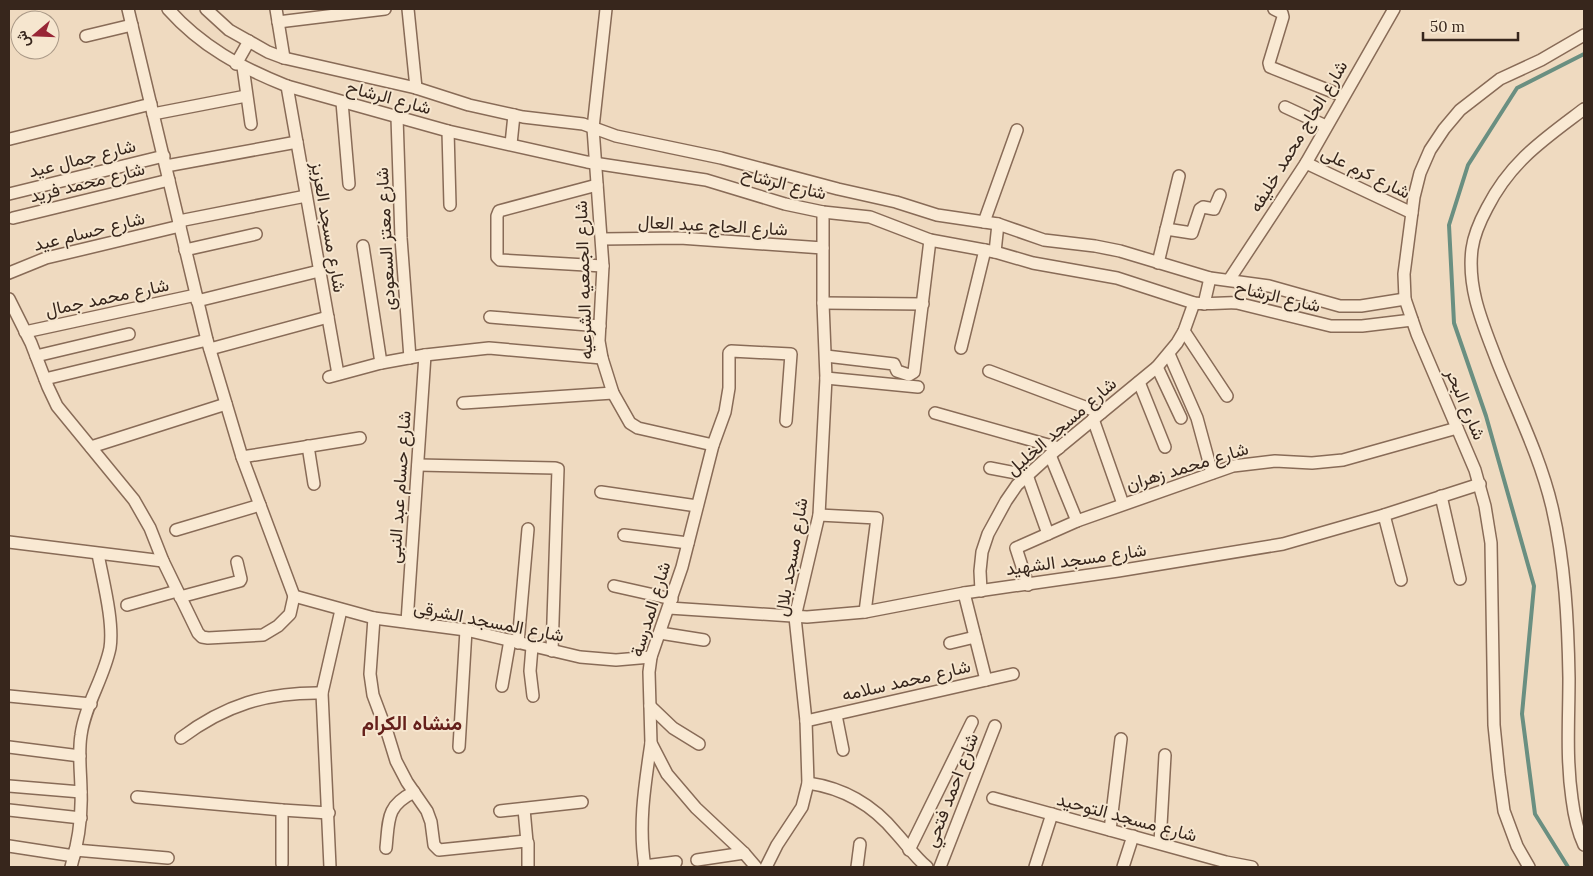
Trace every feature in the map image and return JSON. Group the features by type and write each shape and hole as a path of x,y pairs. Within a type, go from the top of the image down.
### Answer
{"street":[{"path":"9,299 57,406 134,500 150,528 178,594 198,633 202,637 208,638 263,634 278,626 290,614 294,596 242,457 208,344 128,9"},
{"name":"شارع الرشاح","path":"168,9 207,45 287,86 448,131 511,140 595,159 706,180 762,198 823,212 870,217 930,240 991,249 1033,263 1117,278 1201,302 1237,303 1331,326 1405,299"},
{"name":"شارع الرشاح","path":"206,9 247,44 284,58 416,88 513,119 572,122 593,132 721,158 896,202 937,215 984,222 1044,240 1120,251 1209,282 1229,280 1269,286 1340,306 1362,316 1412,320"},
{"path":"276,9 284,58"},
{"path":"278,22 385,9"},
{"path":"408,9 416,88"},
{"name":"شارع الجمعيه الشرعيه","path":"606,9 593,132 602,239 603,266 600,326 602,358 613,393 630,423 638,428 713,444"},
{"path":"1274,9 1282,13 1284,17 1269,63 1270,67 1343,96"},
{"name":"شارع الحاج محمد خليفه","path":"1229,280 1306,162 1394,9"},
{"path":"86,36 132,25"},
{"name":"شارع البحر","path":"1529,867 1516,846 1504,811 1499,774 1494,725 1491,543 1480,484 1412,320 1405,299 1404,274 1412,213 1420,173 1430,150 1444,129 1460,110 1500,80 1541,60 1584,35"},
{"path":"247,44 239,63 251,124"},
{"name":"شارع مسجد العزيز","path":"287,86 328,317 333,375 381,363"},
{"path":"10,139 152,109 246,96"},
{"path":"342,102 349,184"},
{"path":"1285,107 1326,126"},
{"path":"1584,109 1540,142 1505,177 1478,224 1472,248 1470,272 1473,296 1481,320 1533,446 1552,506 1563,567 1565,594 1569,680 1568,770 1575,819 1584,845"},
{"name":"شارع معتز السعودى","path":"397,117 401,238 410,358"},
{"path":"511,140 513,119"},
{"path":"984,222 1017,130"},
{"path":"448,131 450,205"},
{"name":"شارع جمال عيد","path":"9,194 165,161 296,142"},
{"name":"شارع كرم على","path":"1306,162 1412,213"},
{"path":"1158,263 1179,176"},
{"name":"شارع محمد فريد","path":"13,218 169,180"},
{"path":"597,185 499,211 497,214 498,256 500,260 603,266"},
{"path":"1166,229 1192,233 1200,209 1203,207 1215,209 1220,195"},
{"name":"شارع حسام عيد","path":"9,273 46,258 179,224 306,196"},
{"name":"شارع مسجد بلال","path":"766,867 777,845 802,806 808,783 806,721 795,617 819,515 826,378 823,303 823,212"},
{"path":"961,348 997,227"},
{"path":"185,250 256,234"},
{"name":"شارع الحاج عبد العال","path":"602,239 680,238 823,248"},
{"path":"826,356 894,364 897,371 909,375 915,371 930,240"},
{"path":"362,246 381,363 425,355 489,348 602,358"},
{"name":"شارع محمد جمال","path":"25,332 196,298 319,270"},
{"name":"شارع مسجد الخليل","path":"980,591 982,552 988,534 1006,501 1027,475 1054,451 1157,367 1169,354 1184,331 1201,302 1209,282"},
{"path":"823,303 923,304"},
{"path":"45,379 328,317"},
{"path":"490,317 600,326"},
{"path":"1184,331 1227,396"},
{"path":"36,356 129,334"},
{"name":"شارع المدرسة","path":"756,867 744,853 696,808 667,774 651,743 651,657 682,567 713,444 725,412 729,388 729,353 732,350 792,354 786,421"},
{"path":"1169,354 1197,418 1212,473"},
{"name":"شارع حسام عبد النبى","path":"407,622 425,355"},
{"path":"1157,367 1181,418"},
{"path":"989,371 1097,416 1123,504"},
{"path":"826,378 918,387"},
{"path":"1139,382 1165,447"},
{"path":"463,402 613,393"},
{"path":"91,447 226,404"},
{"path":"935,413 1054,451 1077,521"},
{"name":"شارع محمد زهران","path":"1028,585 1016,548 1077,521 1123,504 1233,466 1254,462 1328,462 1344,460 1457,428"},
{"path":"242,457 360,438"},
{"path":"308,446 314,484"},
{"path":"418,465 555,468 559,471 552,651"},
{"path":"990,468 1027,475 1048,534"},
{"name":"شارع مسجد الشهيد","path":"614,586 670,604 795,617 865,612 964,593 1028,585 1277,545 1384,515 1480,484"},
{"path":"601,492 698,506"},
{"path":"1441,496 1460,579"},
{"path":"176,530 260,505"},
{"path":"819,515 877,518 865,612"},
{"path":"1384,515 1400,580"},
{"path":"502,686 514,641 528,529"},
{"path":"624,535 688,542"},
{"path":"9,542 163,561"},
{"path":"73,858 81,818 81,734 110,650 111,634 98,554"},
{"path":"127,605 240,581 237,562"},
{"path":"964,593 986,680"},
{"name":"شارع المسجد الشرقى","path":"294,596 374,618 466,630 580,657 616,660 651,657"},
{"path":"330,867 322,693 341,610"},
{"path":"374,618 370,674 373,695 386,727 396,761 427,811 431,822 434,845 439,850 527,842"},
{"path":"459,747 466,630"},
{"path":"660,633 704,640"},
{"path":"950,643 975,637"},
{"path":"532,647 530,672 533,696"},
{"name":"شارع محمد سلامه","path":"806,721 1013,674"},
{"path":"181,738 213,717 248,702 285,694 322,693"},
{"path":"9,696 91,704"},
{"path":"650,706 672,728 699,744"},
{"path":"836,714 843,750"},
{"path":"909,850 972,722"},
{"name":"شارع احمد فتحي","path":"940,867 995,726"},
{"path":"1110,830 1120,739"},
{"path":"651,743 642,812 644,866 676,862"},
{"path":"9,747 80,756"},
{"path":"1160,843 1165,755"},
{"path":"808,783 841,791 857,799 885,820 923,866"},
{"path":"9,786 81,792"},
{"path":"386,848 391,811 401,798 414,792"},
{"path":"137,797 329,813"},
{"name":"شارع مسجد التوحيد","path":"993,798 1226,862 1252,867"},
{"path":"500,811 582,802"},
{"path":"524,809 528,867"},
{"path":"9,810 81,818"},
{"path":"282,810 282,864"},
{"path":"1035,867 1052,814"},
{"path":"1123,867 1133,836"},
{"path":"857,867 860,844"},
{"path":"9,846 73,858 168,858"},
{"path":"697,860 744,853"}],"waterway":[{"path":"1568,867 1535,814 1522,714 1534,586 1486,416 1454,323 1449,225 1468,165 1517,88 1584,54"}],"district":[{"name":"منشاه الكرام","path":"412,722"}]}
